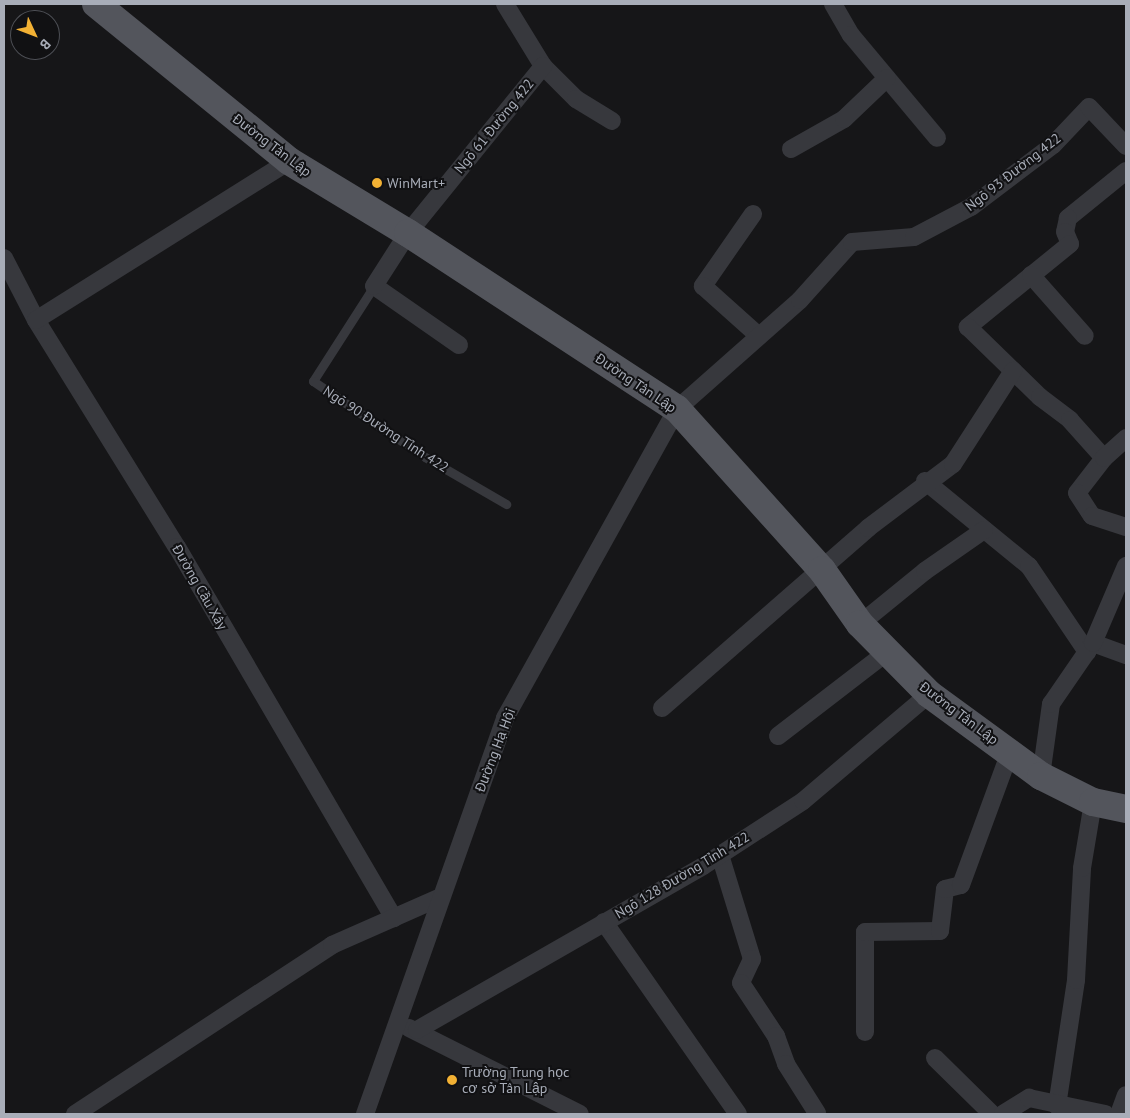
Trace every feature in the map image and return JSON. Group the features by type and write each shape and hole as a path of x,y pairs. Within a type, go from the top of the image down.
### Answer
{"main road":[{"name":"Đường Tân Lập","path":"96,4 289,162 408,233 677,409 822,570 860,624 929,694 1041,776 1093,802 1126,809"}],"street":[{"path":"505,4 543,66 576,99 612,121"},
{"path":"833,4 851,35 938,138"},
{"name":"Ngõ 61 Đường 422","path":"408,233 543,66"},
{"path":"791,149 844,119 887,78"},
{"name":"Ngõ 93 Đường 422","path":"677,409 800,300 852,242 914,237 970,207 1053,146 1088,107 1126,146"},
{"path":"36,320 289,162"},
{"path":"1104,458 1070,420 1014,371 968,327 1070,244 1065,232 1068,218 1126,171"},
{"path":"753,214 703,286 759,336"},
{"name":"Ngõ 90 Đường Tỉnh 422","path":"374,286 408,233"},
{"name":"Đường Cầu Xây","path":"4,258 36,320 177,547 394,918"},
{"path":"1031,275 1085,336"},
{"path":"374,286 459,345"},
{"path":"662,708 925,481 953,464 1014,371"},
{"name":"Đường Hạ Hội","path":"365,1114 399,1025 441,897 506,718 677,409"},
{"path":"1126,438 1104,458 1077,493 1092,516 1126,528"},
{"path":"925,481 1029,566 1090,647 1126,655"},
{"path":"860,624 925,571 984,530"},
{"path":"1041,776 1051,704 1090,647 1126,566"},
{"path":"778,736 887,652"},
{"name":"Ngõ 128 Đường Tỉnh 422","path":"418,1030 720,855 804,801 929,694"},
{"path":"865,1032 865,932 940,931 945,889 961,885 1010,752"},
{"path":"1057,1106 1076,980 1082,868 1093,802"},
{"path":"720,855 752,959 741,982 776,1036 786,1064 817,1113"},
{"path":"75,1114 332,945 441,897"},
{"path":"604,922 738,1114"},
{"path":"399,1025 418,1030 580,1114"},
{"path":"935,1058 992,1114"},
{"path":"1119,1114 1126,1094"},
{"path":"1003,1114 1029,1098 1057,1106 1105,1114"}],"lane":[{"name":"Ngõ 90 Đường Tỉnh 422","path":"374,286 314,381 425,457 506,504"}],"place":[{"name":"WinMart+","path":"377,183"},
{"name":"Trường Trung học cơ sở Tân Lập","path":"452,1080"}]}
